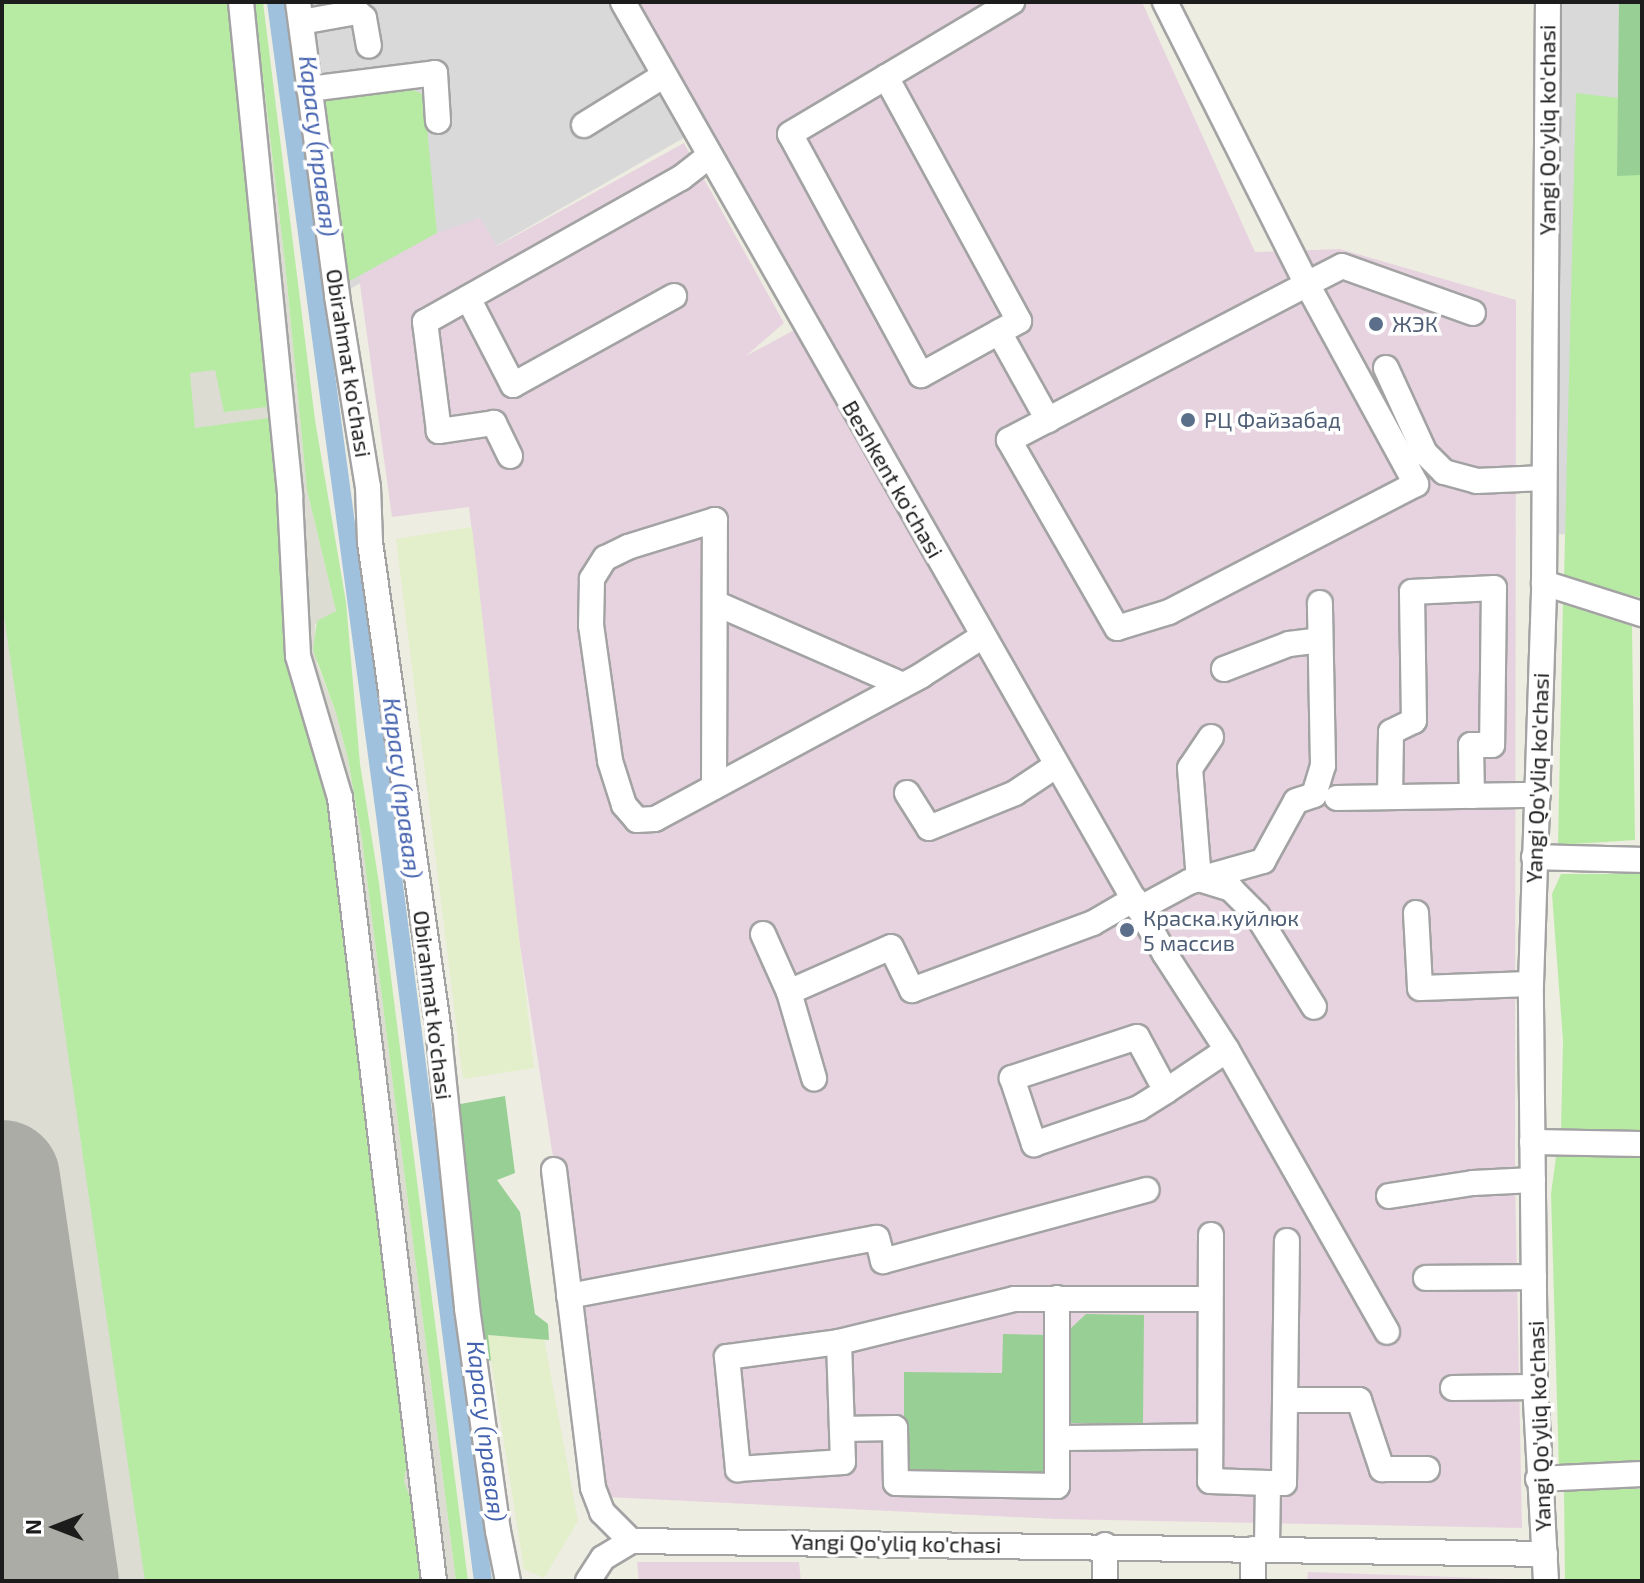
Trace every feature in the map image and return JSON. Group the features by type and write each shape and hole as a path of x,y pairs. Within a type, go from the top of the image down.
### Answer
{"street":[{"path":"241,2 290,497 298,656 340,798 434,1581"},
{"name":"Beshkent ko'chasi","path":"623,2 708,157 1165,954 1227,1050 1387,1332"},
{"path":"886,77 1019,321 921,375 790,134 1012,2"},
{"path":"1165,2 1307,284 1416,484 1169,612 1117,628 1009,440 1048,420 1307,284 1342,266 1473,313"},
{"name":"Yangi Qo'yliq ko'chasi","path":"1546,1581 1535,1387 1531,984 1544,583 1548,2"},
{"path":"300,12 357,12 364,18 369,46"},
{"name":"Obirahmat ko'chasi","path":"300,12 368,487 370,542 439,1036 465,1292 498,1531 508,1581"},
{"path":"309,89 435,73 438,121"},
{"path":"584,125 663,76"},
{"path":"510,456 494,423 439,431 425,322 681,178 708,157"},
{"path":"468,298 513,385 674,296"},
{"path":"999,332 1048,420"},
{"path":"1386,368 1425,453 1444,472 1477,481 1544,478"},
{"path":"714,787 715,520 628,547 605,558 592,579 591,625 597,676 610,761 624,805 637,820 655,819 903,685 983,636"},
{"path":"1544,583 1642,614"},
{"path":"1390,797 1391,732 1414,721 1412,592 1494,588 1492,745 1471,745 1472,796"},
{"path":"715,603 903,685"},
{"path":"789,992 891,947 912,990 1093,923 1199,879 1263,861 1296,801 1314,795 1323,765 1320,603"},
{"path":"1224,669 1289,644 1320,640"},
{"path":"1199,879 1190,768 1211,737"},
{"path":"907,793 929,828 1015,793 1057,765"},
{"path":"1337,798 1538,795"},
{"path":"1534,857 1642,860"},
{"path":"1199,879 1231,889 1257,915 1314,1007"},
{"path":"1416,913 1420,988 1531,984"},
{"path":"763,934 789,992 814,1078"},
{"path":"1166,1091 1137,1037 1012,1078 1034,1144 1139,1108 1166,1091 1227,1050"},
{"path":"1532,1142 1642,1144"},
{"path":"554,1170 593,1488 602,1512 603,1540 592,1574"},
{"path":"1389,1196 1473,1183 1533,1180"},
{"path":"569,1296 877,1238 883,1261 1147,1190"},
{"path":"1211,1235 1210,1481 1284,1483 1287,1241"},
{"path":"1426,1278 1534,1277"},
{"path":"842,1429 895,1428 896,1483 1057,1486 1057,1298"},
{"path":"839,1342 843,1462 738,1469 727,1357 839,1342 1014,1299 1210,1299"},
{"path":"1453,1388 1535,1387"},
{"path":"1285,1400 1359,1400 1382,1469 1427,1469"},
{"path":"1057,1438 1210,1436"},
{"path":"1538,1479 1642,1474"},
{"path":"1253,1581 1268,1483"},
{"path":"592,1574 612,1550 631,1541 602,1512"},
{"name":"Yangi Qo'yliq ko'chasi","path":"631,1541 1105,1545 1545,1554"},
{"path":"1105,1545 1105,1581"}],"shaded area":[{"path":"2,2 254,2 285,263 307,490 336,611 315,625 317,664 336,713 348,759 362,840 456,1581 2,1581"},
{"path":"298,2 628,2 694,132 496,246 479,218 337,296"},
{"path":"615,2 1142,2 1255,252 1340,249 1516,300 1515,1177 1522,1528 1056,1519 606,1497 519,939 469,507 392,517 359,277 434,234 480,218 497,246 684,143 784,323 746,356 798,328"},
{"path":"1548,2 1642,2 1642,535 1544,534"},
{"path":"637,1562 799,1562 801,1581 639,1581"},
{"path":"1308,1572 1510,1579 1510,1581 1307,1581"}],"green space":[{"path":"2,2 231,2 274,406 224,412 215,370 190,373 195,428 276,417 283,555 337,821 412,1451 407,1460 404,1482 413,1505 427,1581 145,1581 2,602"},
{"path":"254,2 263,2 315,420 346,602 360,764 379,883 468,1581 456,1581 362,840 348,759 336,713 313,650 317,621 336,611 307,490 285,263"},
{"path":"1619,2 1642,2 1642,175 1617,176"},
{"path":"401,84 424,95 437,233 344,284 319,94"},
{"path":"1576,93 1618,98 1617,175 1642,175 1642,598 1564,579"},
{"path":"472,527 534,1068 463,1079 396,539"},
{"path":"1563,604 1632,626 1635,840 1558,845"},
{"path":"1561,874 1642,874 1642,1130 1561,1130 1563,1041 1552,894"},
{"path":"505,1096 515,1173 497,1180 520,1212 535,1314 548,1324 549,1340 488,1335 491,1361 479,1356 455,1105"},
{"path":"1642,1156 1642,1465 1559,1469 1551,1194 1556,1157"},
{"path":"1086,1314 1144,1315 1143,1424 1068,1423 1069,1330"},
{"path":"1003,1334 1048,1335 1047,1475 904,1473 904,1372 1002,1373"},
{"path":"487,1335 544,1339 578,1521 544,1578 524,1569"},
{"path":"1564,1487 1640,1489 1642,1581 1565,1581"}],"waterway":[{"name":"Карасу (правая)","path":"276,2 387,830 483,1581"}],"runway":[{"path":"2,1178 61,1581"}],"place":[{"name":"ЖЭК","path":"1376,324"},
{"name":"РЦ Файзабад","path":"1188,420"},
{"name":"Краска.куйлюк 5 массив","path":"1127,930"}]}
